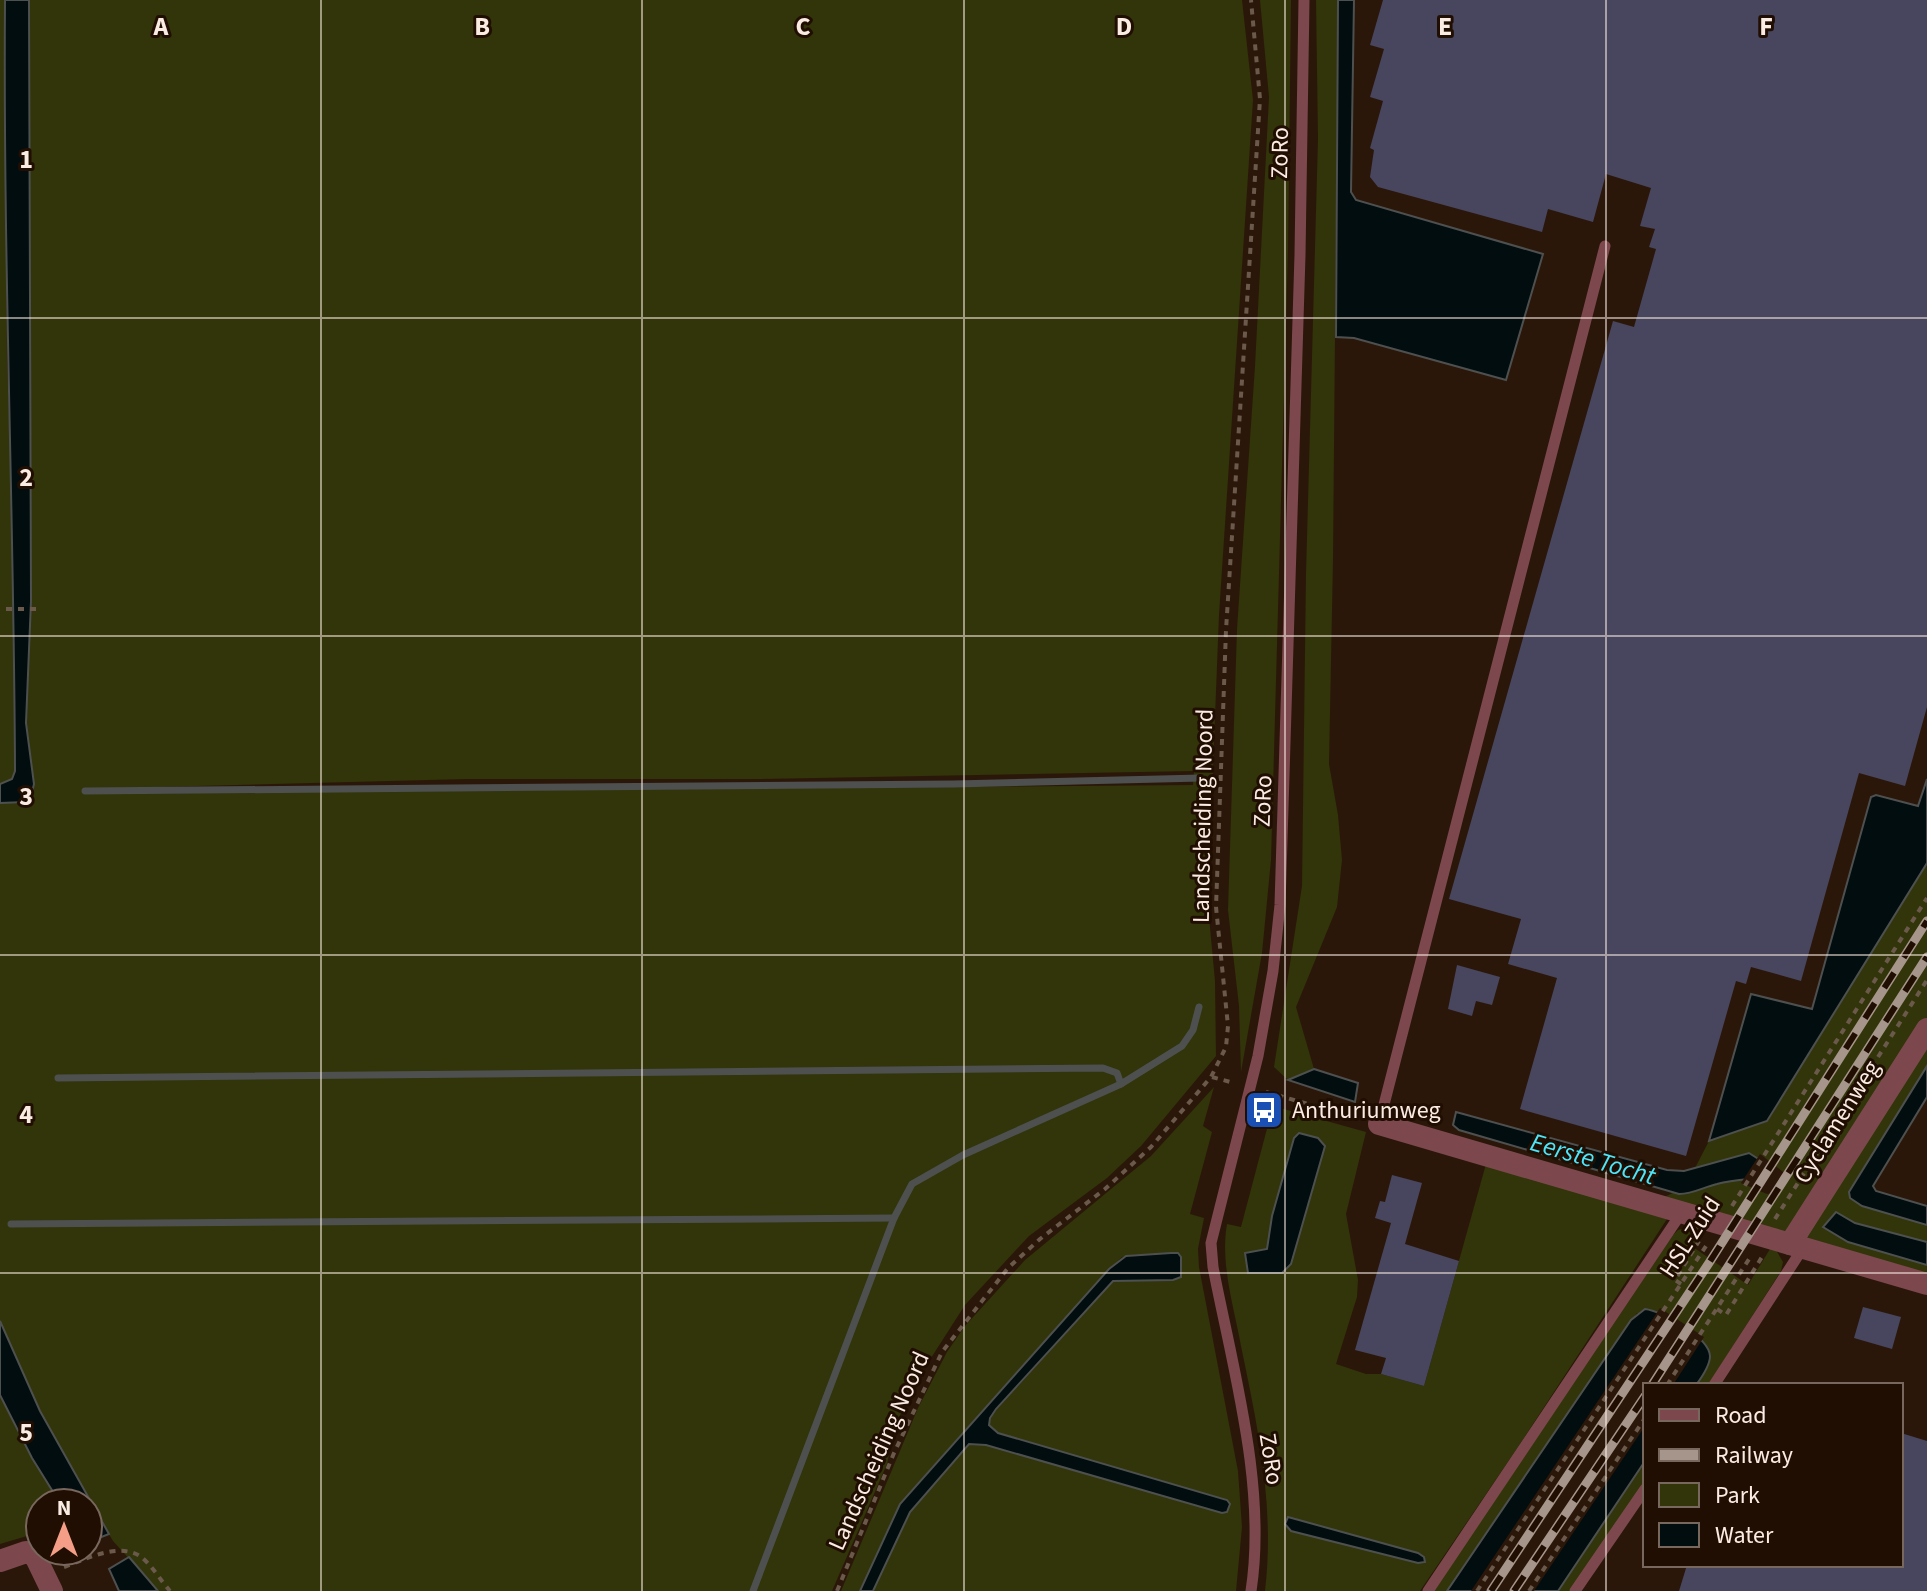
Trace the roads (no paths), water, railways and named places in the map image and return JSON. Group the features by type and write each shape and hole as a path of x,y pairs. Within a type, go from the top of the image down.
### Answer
{"street":[{"name":"Cyclamenweg","path":"1796,1246 1927,1029"},
{"path":"1379,1124 1927,1284"},
{"path":"0,1561 26,1552 35,1556 48,1583"}],"lane":[{"name":"ZoRo","path":"1251,1591 1256,1548 1254,1486 1211,1252 1215,1221 1251,1088 1273,971 1284,830 1304,0"},
{"path":"1379,1124 1605,246"},
{"path":"1428,1591 1682,1212"},
{"name":"Cyclamenweg","path":"1715,1383 1796,1246"},
{"path":"1575,1591 1643,1492"}],"water":[{"path":"5,0 29,0 31,601 26,723 34,784 31,796 25,802 0,803 0,784 12,779 15,771"},
{"path":"1338,0 1354,0 1351,192 1356,200 1543,254 1506,380 1354,338 1336,337"},
{"path":"1927,779 1927,863 1767,1121 1709,1141 1751,994 1812,1009 1871,797 1876,795 1918,806"},
{"path":"1927,1066 1927,1097 1873,1186 1876,1191 1927,1206 1927,1225 1862,1206 1850,1198 1849,1192"},
{"path":"1314,1069 1358,1083 1355,1102 1288,1080"},
{"name":"Eerste Tocht","path":"1456,1112 1667,1170 1684,1171 1749,1153 1782,1174 1725,1182 1679,1194 1459,1130 1453,1125"},
{"path":"1299,1133 1318,1138 1325,1146 1291,1264 1282,1273 1248,1273 1245,1253 1267,1249 1272,1216 1294,1138"},
{"path":"1836,1212 1855,1223 1927,1242 1927,1265 1848,1242 1823,1227"},
{"path":"1178,1253 1181,1257 1181,1277 1173,1280 1113,1281 996,1409 989,1425 998,1433 1227,1500 1230,1504 1227,1512 986,1445 969,1444 910,1512 873,1591 860,1591 900,1504 1109,1269 1126,1256"},
{"path":"1645,1309 1673,1320 1702,1341 1708,1349 1709,1364 1697,1383 1643,1383 1643,1464 1558,1591 1447,1591 1631,1320"},
{"path":"0,1321 40,1411 83,1487 50,1487 0,1395"},
{"path":"1288,1517 1418,1553 1425,1562 1418,1563 1291,1531 1285,1524"},
{"path":"129,1557 158,1591 119,1591 109,1569"}],"waterway":[{"path":"85,791 954,784 1201,778"},
{"path":"753,1591 894,1218 912,1184 963,1155 1121,1084 1182,1046 1193,1030 1199,1007"},
{"path":"58,1078 1103,1068 1117,1073 1121,1084"},
{"path":"11,1224 894,1218"}],"railway":[{"path":"1491,1591 1709,1263 1927,921"},
{"path":"1653,1383 1927,957"},
{"path":"1514,1591 1643,1399"}],"place":[{"name":"Anthuriumweg","path":"1264,1110"}]}
